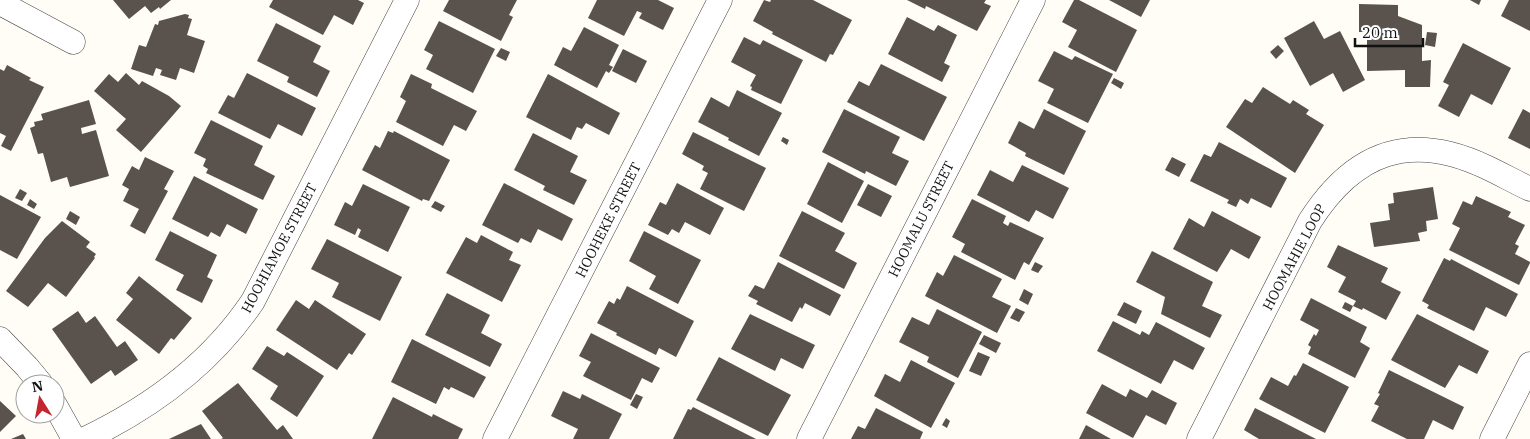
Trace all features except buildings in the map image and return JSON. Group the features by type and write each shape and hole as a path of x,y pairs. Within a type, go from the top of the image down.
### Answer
{"street":[{"name":"HOOHIAMOE STREET","path":"85,439 161,396 204,361 239,322 253,301 407,0"},
{"name":"HOOHEKE STREET","path":"495,439 720,0"},
{"name":"HOOMALU STREET","path":"809,439 1033,0"},
{"path":"0,3 73,42"},
{"name":"HOOMAHIE LOOP","path":"1199,439 1310,221 1330,194 1351,174 1369,161 1384,154 1416,149 1436,151 1460,157 1485,166 1530,189"},
{"path":"0,340 33,374"},
{"path":"1492,439 1530,364"},
{"path":"65,423 74,439"}]}
